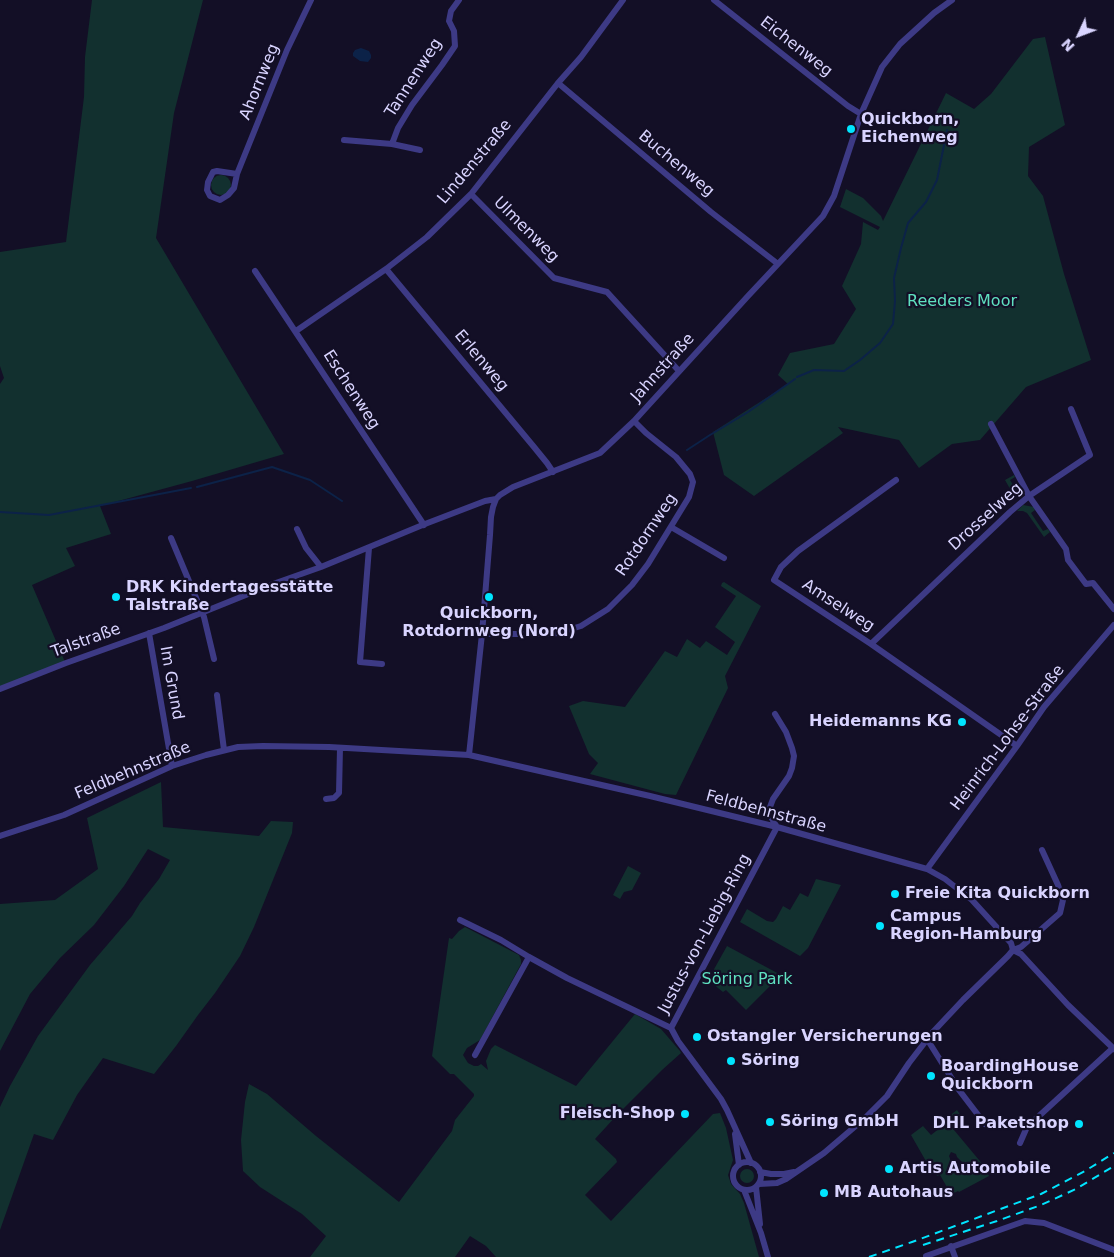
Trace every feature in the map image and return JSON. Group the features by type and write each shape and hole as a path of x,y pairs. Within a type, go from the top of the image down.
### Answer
{"street":[{"name":"Ahornweg","path":"238,174 213,172 206,190 210,196 220,200 234,188 287,50 311,0"},
{"name":"Tannenweg","path":"392,144 398,128 412,105 455,46 454,31 449,21 458,0"},
{"name":"Lindenstraße","path":"296,331 386,269 427,237 470,194 558,83 581,57 624,0"},
{"name":"Eichenweg","path":"714,0 848,106 861,114"},
{"name":"Jahnstraße","path":"496,499 513,487 600,453 634,421 823,216 834,196 861,114 882,67 900,44 934,13 952,0"},
{"name":"Buchenweg","path":"558,83 704,206 778,264"},
{"name":"Tannenweg","path":"344,140 392,144 420,150"},
{"name":"Ulmenweg","path":"470,194 554,278 607,292 679,372"},
{"name":"Erlenweg","path":"386,269 553,472"},
{"name":"Eschenweg","path":"255,271 424,525"},
{"name":"Drosselweg","path":"872,644 1010,512 1029,496 1090,455 1072,409"},
{"name":"Rotdornweg","path":"482,634 546,634 558,633 581,626 608,609 632,585 648,564 690,497 692,482 690,474 676,457 634,421"},
{"path":"991,424 1029,496 1066,549 1068,560 1086,584 1093,583 1114,610"},
{"name":"Amselweg","path":"896,480 798,551 781,567 774,580 872,644 1017,746"},
{"name":"Talstraße","path":"0,689 249,595 485,501 496,499"},
{"path":"469,755 482,634 491,517 496,499"},
{"path":"671,527 724,558"},
{"path":"297,528 306,548 321,567"},
{"path":"171,538 202,612 214,659"},
{"path":"369,548 360,662 382,664"},
{"name":"Heinrich-Lohse-Straße","path":"927,869 1044,707 1114,625"},
{"name":"Im Grund","path":"149,633 172,766"},
{"path":"217,695 224,750"},
{"path":"774,714 786,732 794,756 792,768 770,807 771,817 777,828"},
{"name":"Feldbehnstraße","path":"0,836 64,815 172,766 224,750 238,747 263,746 340,748 469,755 650,796 927,869 945,879 972,900 1011,943 1013,950 1021,954 1068,1006 1113,1048 1027,1127 1020,1143"},
{"path":"326,798 334,798 339,793 340,748"},
{"name":"Justus-von-Liebig-Ring","path":"751,1163 720,1099 678,1041 671,1028 777,828"},
{"path":"757,1185 780,1182 798,1172 849,1133 887,1096 927,1039 963,1000 1013,950 1021,947 1060,912 1062,900 1058,885 1042,850"},
{"path":"460,920 501,940 569,979 671,1028"},
{"path":"475,1055 529,957"},
{"path":"927,1039 959,1090 985,1124"},
{"name":"Justus-von-Liebig-Ring","path":"734,1127 739,1165"},
{"path":"751,1163 755,1165 761,1176 757,1185 751,1190 744,1190 735,1183 735,1170 739,1165 751,1163"},
{"path":"760,1172 784,1174 798,1172"},
{"path":"757,1185 761,1233"},
{"path":"744,1190 761,1233 768,1257"},
{"path":"926,1256 1025,1221 1044,1224 1114,1250"},
{"path":"950,1246 955,1257"}],"green space":[{"path":"92,0 203,0 174,113 156,238 284,454 100,506 111,534 66,548 75,566 32,585 65,662 0,689 0,384 4,378 0,366 0,252 66,242 84,97 85,57"},
{"name":"Reeders Moor","path":"1045,37 1065,125 1029,147 1028,176 1043,196 1064,274 1091,360 1026,387 980,440 952,444 919,468 899,440 838,427 843,433 754,496 724,475 713,432 788,384 778,375 790,353 834,344 856,309 842,286 861,244 863,222 878,230 880,227 840,207 846,189 863,198 881,216 883,221 946,93 974,109 991,94 1033,39"},
{"path":"221,175 228,178 231,185 228,192 221,195 214,192 211,185 214,178"},
{"path":"1014,475 1015,477 1010,480 1018,493 1023,490 1024,493 1021,497 1014,496 1005,480"},
{"path":"1023,505 1034,507 1035,510 1031,513 1043,531 1048,529 1050,532 1044,537 1027,513 1017,511"},
{"path":"724,582 761,606 725,676 728,688 676,795 665,794 590,774 598,763 589,754 569,706 583,701 625,707 665,651 677,657 687,639 700,648 706,641 727,655 735,642 715,627 736,596 721,586"},
{"path":"161,782 163,827 259,836 271,821 293,822 292,833 254,927 240,956 215,993 154,1074 103,1058 77,1095 53,1140 34,1134 0,1230 0,1107 38,1036 90,965 132,916 159,879 170,860 148,849 124,886 94,925 60,958 30,994 0,1051 0,904 55,900 98,869 87,818"},
{"path":"628,866 641,873 632,890 624,892 620,899 613,895"},
{"path":"816,879 841,885 808,948 800,956 740,922 747,909 767,921 773,922 783,906 790,910 800,893 808,897"},
{"path":"465,927 519,955 521,960 521,964 480,1040 467,1048 463,1055 468,1063 474,1066 481,1064 488,1070 486,1061 491,1049 495,1045 576,1086 635,1014 661,1029 681,1053 595,1139 617,1162 585,1195 611,1221 713,1114 720,1113 726,1128 733,1160 728,1175 731,1184 740,1194 744,1203 759,1257 496,1257 486,1246 470,1236 455,1257 310,1257 326,1236 302,1214 260,1187 243,1171 241,1140 249,1084 267,1094 399,1202 452,1131 455,1120 474,1096 454,1074 450,1074 432,1056 449,938 452,939"},
{"name":"Söring Park","path":"727,946 781,975 746,1010 726,990 723,992 708,980"},
{"path":"957,1110 964,1121 954,1130 984,1166 989,1176 952,1194 940,1175 937,1176 929,1162 927,1163 911,1135 923,1126 931,1135 945,1124 943,1121","holes":["951,1152 956,1154 966,1167 958,1172 954,1169 949,1156"]},
{"path":"744,1169 750,1169 754,1176 750,1183 744,1183 740,1179 740,1173"}],"water":[{"path":"361,48 369,51 371,55 368,62 360,61 353,56 355,50"}],"waterway":[{"path":"797,377 814,370 844,371 880,343 893,324 894,278 901,248 908,223 926,202 937,180 947,130"},
{"path":"687,450 748,412 795,379"},
{"path":"197,487 272,467 310,480 342,501"},
{"path":"0,512 49,515 191,488"}],"railway":[{"path":"869,1257 1041,1194 1114,1153"},
{"path":"923,1245 1041,1205 1076,1189 1114,1166"}],"place":[{"name":"Quickborn, Eichenweg","path":"851,129"},
{"name":"DRK Kindertagesstätte Talstraße","path":"116,597"},
{"name":"Quickborn, Rotdornweg (Nord)","path":"489,597"},
{"name":"Heidemanns KG","path":"962,722"},
{"name":"Freie Kita Quickborn","path":"895,894"},
{"name":"Campus Region-Hamburg","path":"880,926"},
{"name":"Ostangler Versicherungen","path":"697,1037"},
{"name":"Söring","path":"731,1061"},
{"name":"BoardingHouse Quickborn","path":"931,1076"},
{"name":"Fleisch-Shop","path":"685,1114"},
{"name":"Söring GmbH","path":"770,1122"},
{"name":"DHL Paketshop","path":"1079,1124"},
{"name":"Artis Automobile","path":"889,1169"},
{"name":"MB Autohaus","path":"824,1193"}]}
